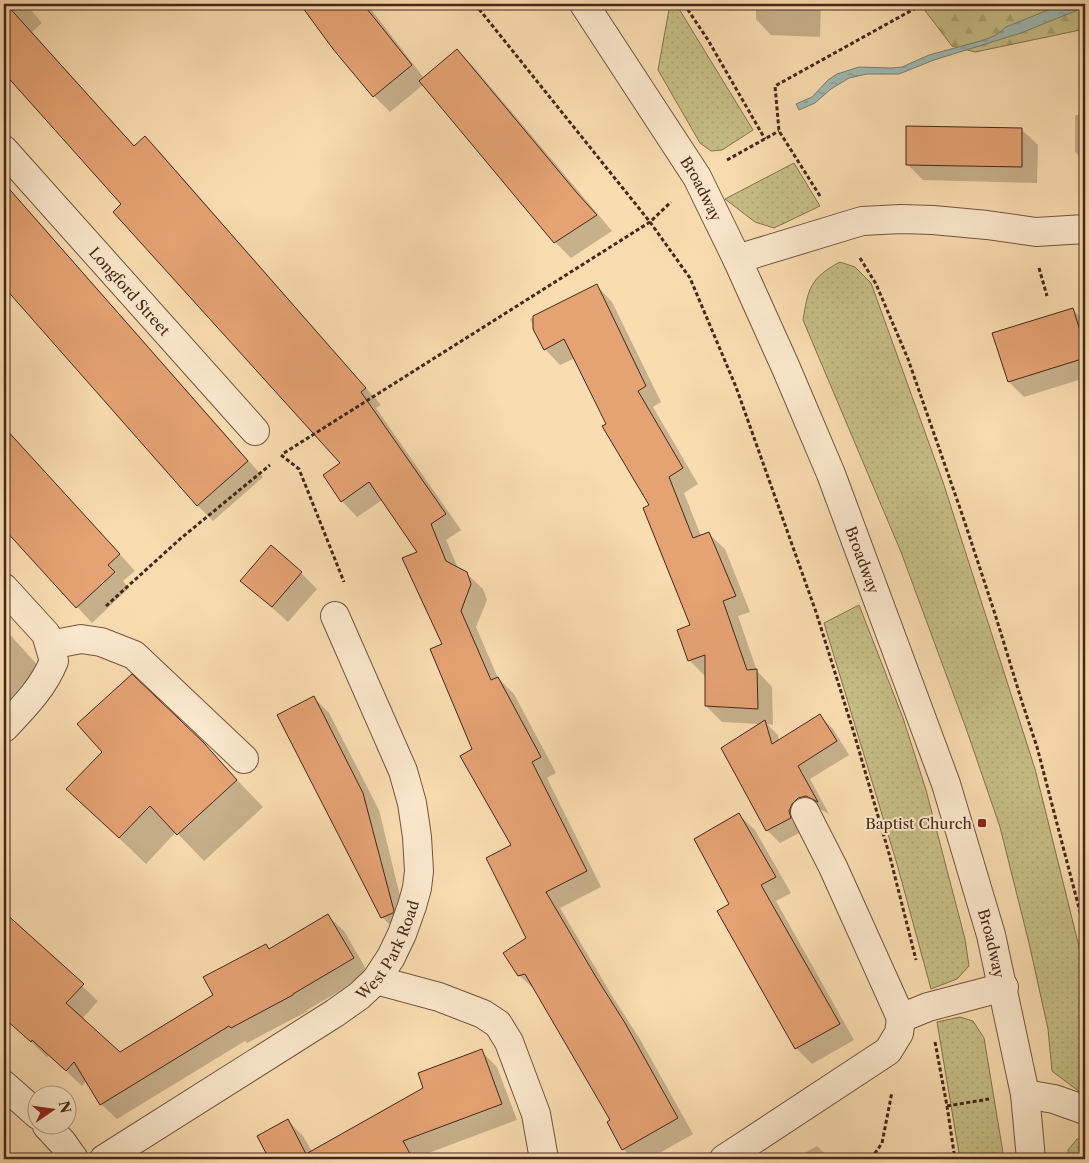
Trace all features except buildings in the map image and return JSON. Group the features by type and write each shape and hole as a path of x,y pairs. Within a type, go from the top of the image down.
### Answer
{"street":[{"name":"Broadway","path":"584,4 697,177 737,259 786,368 830,474 946,784 992,935 1025,1094 1031,1159"},
{"name":"Longford Street","path":"4,150 255,431"},
{"path":"737,259 862,221 901,219 987,225 1036,232 1085,228"},
{"path":"4,588 48,639 54,661 48,675 33,698 4,728"},
{"name":"West Park Road","path":"104,1159 359,996 376,980 391,957 402,934 417,888 419,871 412,803 403,771 335,616"},
{"path":"48,639 101,642 134,655 244,759"},
{"path":"724,1159 888,1051 899,1033 901,1018 833,868 805,812"},
{"path":"376,980 439,997 483,1014 498,1024 509,1042 536,1114 544,1159"},
{"path":"901,1018 928,1007 1004,988"},
{"path":"4,1085 28,1106"},
{"path":"1025,1094 1054,1099 1085,1110"},
{"path":"56,1136 74,1159"}],"path":[{"path":"475,4 650,222 690,278 740,396 816,612 854,730 890,857 928,1007 955,1159"},
{"path":"684,4 708,40 765,139"},
{"path":"923,4 775,86 779,131 876,284 908,359 945,464 1038,747 1085,932"},
{"path":"100,612 180,539 282,455 650,222 697,177 779,131"},
{"path":"282,455 299,469 344,582 335,616"},
{"path":"947,1106 1025,1094"}],"green space":[{"path":"670,4 676,4 753,130 722,150 711,151 700,143 658,70"},
{"path":"920,4 1085,4 1085,29 975,52 952,46"},
{"path":"794,163 820,206 774,228 755,222 725,199"},
{"path":"840,262 855,267 871,283 943,482 1035,769 1085,971 1085,1096 1052,1071 1048,1029 1000,827 901,552 803,320 812,285 822,273"},
{"path":"859,605 903,718 926,790 965,939 969,966 957,979 931,989 897,864 824,623"},
{"path":"960,1017 973,1021 984,1038 1004,1159 960,1159 937,1022"},
{"path":"1085,1138 1085,1159 1069,1159 1068,1150 1077,1139"}],"water":[{"path":"1063,4 1085,4 1085,7 1021,33 934,60 899,74 867,74 849,78 831,89 815,103 799,110 796,104 812,97 828,80 837,74 859,67 902,67 929,55 984,40 996,35 1006,27"}],"place":[{"name":"Baptist Church","path":"982,823"}]}
